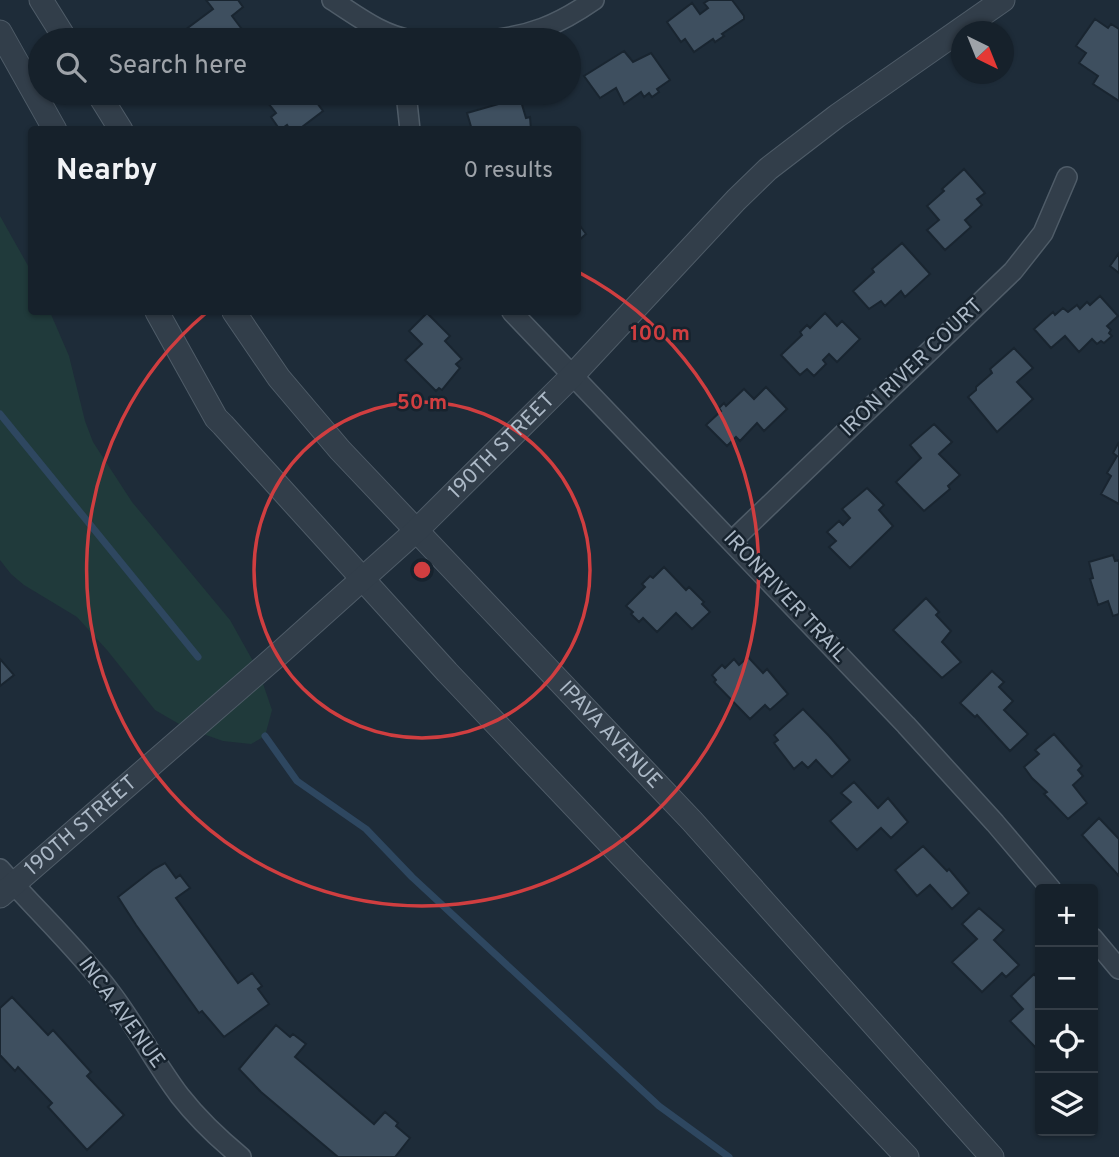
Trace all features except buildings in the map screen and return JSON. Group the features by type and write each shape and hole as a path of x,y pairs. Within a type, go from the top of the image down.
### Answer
{"street":[{"path":"41,0 58,28"},
{"path":"332,0 380,28"},
{"path":"547,28 571,16 593,0"},
{"name":"190TH STREET","path":"4,883 262,668 417,530 573,374 768,169 837,116 1003,0"},
{"path":"0,32 28,82"},
{"path":"41,105 53,126"},
{"path":"105,105 119,126"},
{"path":"408,105 411,126"},
{"name":"IRON RIVER COURT","path":"732,541 1013,271 1044,233 1066,177"},
{"path":"159,315 216,418 447,672 907,1157"},
{"name":"IPAVA AVENUE","path":"236,315 279,378 340,450 692,821 992,1157"},
{"name":"IRONRIVER TRAIL","path":"515,315 906,725 1047,884"},
{"name":"INCA AVENUE","path":"4,883 80,957 110,992 180,1095 198,1117 240,1157"},
{"path":"1098,944 1119,969"}],"green space":[{"path":"0,216 28,266 28,315 51,315 69,356 93,442 132,502 230,620 259,672 272,710 265,736 251,744 223,741 186,728 155,710 77,617 24,585 0,560"}],"waterway":[{"path":"0,414 198,657"},
{"path":"265,736 297,781 366,829 412,877 659,1106 729,1157"}]}
